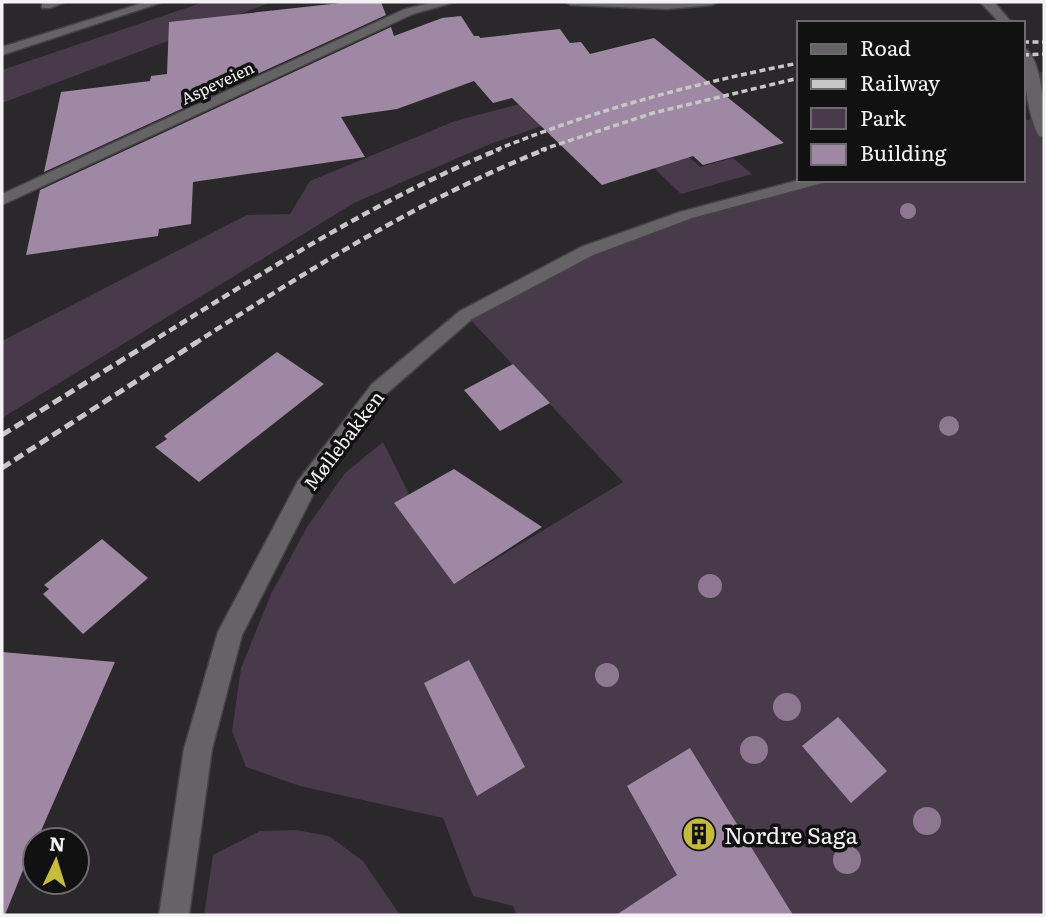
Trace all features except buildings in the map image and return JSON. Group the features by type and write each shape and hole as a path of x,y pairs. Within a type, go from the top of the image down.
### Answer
{"street":[{"path":"47,6 59,2"},
{"path":"2,51 157,2"},
{"name":"Aspeveien","path":"2,200 410,11 449,2"},
{"path":"571,2 667,6 712,2"},
{"path":"985,2 1004,21"},
{"path":"1025,55 1034,73 1030,120 1044,133"},
{"name":"Møllebakken","path":"174,915 198,750 230,632 306,487 379,389 466,315 587,251 686,215 810,182"}],"green space":[{"path":"204,2 272,2 2,103 2,70"},
{"path":"1044,72 1044,915 517,915 513,906 473,896 443,818 300,786 246,767 232,731 241,668 271,594 307,527 345,473 383,442 410,496 466,577 623,482 466,315 587,251 811,182 1025,182 1025,121 1037,118 1034,73"},
{"path":"666,82 490,144 354,203 2,418 2,341 247,215 290,214 310,181 455,121 569,91"},
{"path":"688,156 700,167 733,158 752,174 681,194 652,166"},
{"path":"296,830 329,836 363,861 400,915 204,915 213,855 260,831"}],"railway":[{"path":"1025,42 1044,42"},
{"path":"1025,55 1044,54"},
{"path":"496,150 570,122 645,99 797,63"},
{"path":"541,150 653,113 797,78"},
{"path":"148,344 364,214 500,149"},
{"path":"194,344 322,263 409,213 546,149"},
{"path":"2,435 151,342"},
{"path":"2,468 197,342"}],"place":[{"name":"Nordre Saga","path":"699,834"}]}
